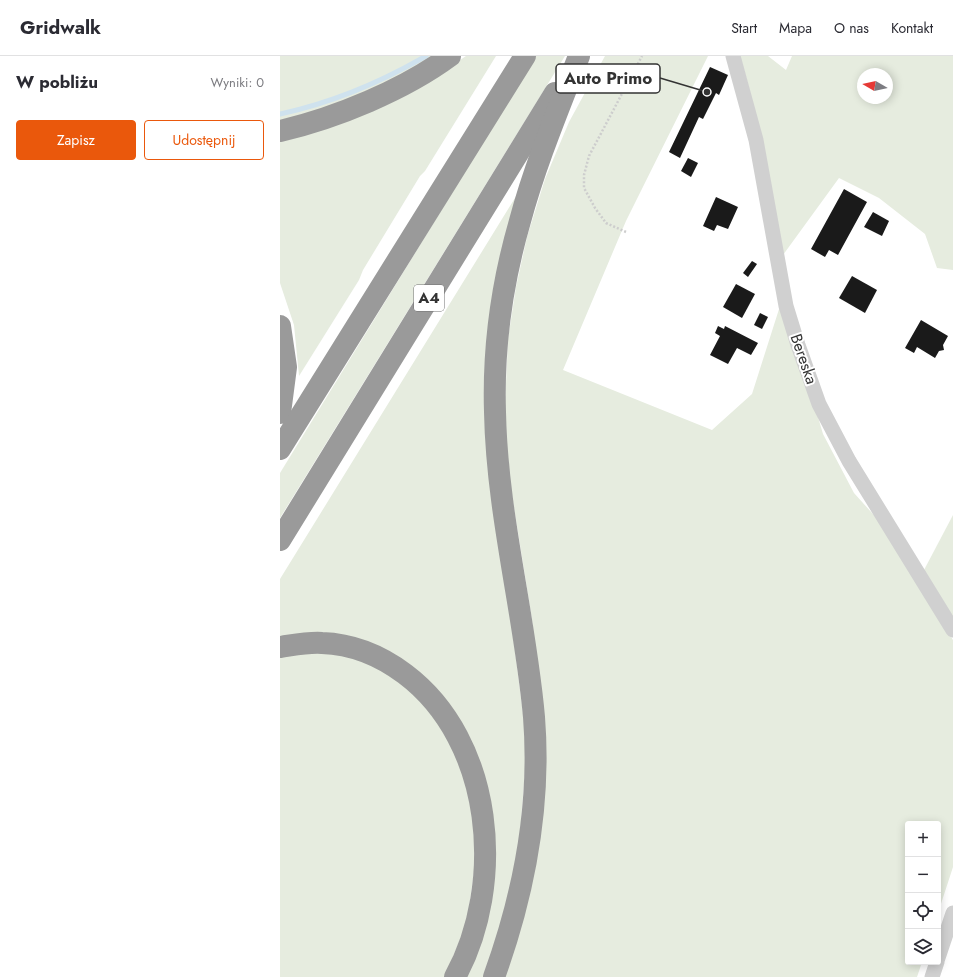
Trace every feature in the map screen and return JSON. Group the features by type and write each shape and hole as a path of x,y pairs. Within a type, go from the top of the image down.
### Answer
{"highway":[{"path":"280,131 353,108 400,86 438,65 450,56"},
{"path":"280,450 525,56"},
{"path":"494,977 514,915 527,855 534,802 536,757 529,670 500,490 496,450 495,382 497,334 502,298 520,221 532,180 578,56"},
{"name":"A4","path":"280,540 578,56"},
{"path":"280,326 286,367 280,413"},
{"path":"280,647 297,644 321,643 351,647 372,654 397,668 427,693 442,712 464,750 479,796 484,822 486,858 479,917 468,951 455,977"}],"street":[{"name":"Bereska","path":"733,56 756,140 786,306 819,404 848,461 953,630"},
{"path":"941,949 953,913"},
{"path":"932,977 936,965"}],"path":[{"path":"626,232 606,222 595,208 584,188 584,175 589,156 642,56"}],"shaded area":[{"path":"280,56 435,56 398,78 371,91 325,108 280,120"},
{"path":"466,56 496,56 425,171 420,176 363,270 359,280 299,376 294,325 280,283 280,140 444,71"},
{"path":"536,56 565,56 280,518 280,473"},
{"path":"605,56 708,56 626,221 563,370 712,430 752,394 780,306 823,434 854,493 881,523 953,640 953,867 941,904 941,821 905,821 905,965 921,965 917,977 503,977 518,936 533,626 508,470 505,406 508,339 516,287 527,237 545,179 569,122"},
{"path":"740,56 768,56 786,70 792,56 953,56 953,270 937,268 925,234 879,198 839,178 783,255 753,105"},
{"path":"523,185 502,257 503,557 527,745 518,860 486,977 464,977 491,817 402,661 280,638 280,579"},
{"path":"953,515 953,617 924,570"},
{"path":"302,652 342,654 379,667 416,694 448,737 467,782 477,850 467,922 445,977 280,977 280,656"}],"building":[{"path":"710,67 728,75 719,95 716,93 703,119 699,117 680,158 669,152"},
{"path":"688,158 698,163 691,177 681,171"},
{"path":"844,189 867,202 838,255 829,250 825,257 811,249"},
{"path":"716,197 738,207 728,229 717,225 714,231 703,226"},
{"path":"873,212 889,221 882,236 864,227"},
{"path":"752,261 757,264 748,277 743,273"},
{"path":"852,276 877,290 865,313 839,298"},
{"path":"736,284 755,294 742,318 723,307"},
{"path":"760,313 768,317 762,329 754,325"},
{"path":"921,320 948,336 943,345 944,350 939,351 935,358 917,347 914,353 905,348"},
{"path":"718,326 724,329 725,326 758,343 751,355 737,348 728,364 710,355 720,336 715,333"}],"waterway":[{"path":"280,114 318,104 355,91 409,66 426,56"}],"place":[{"name":"Auto Primo","path":"707,92"}]}
